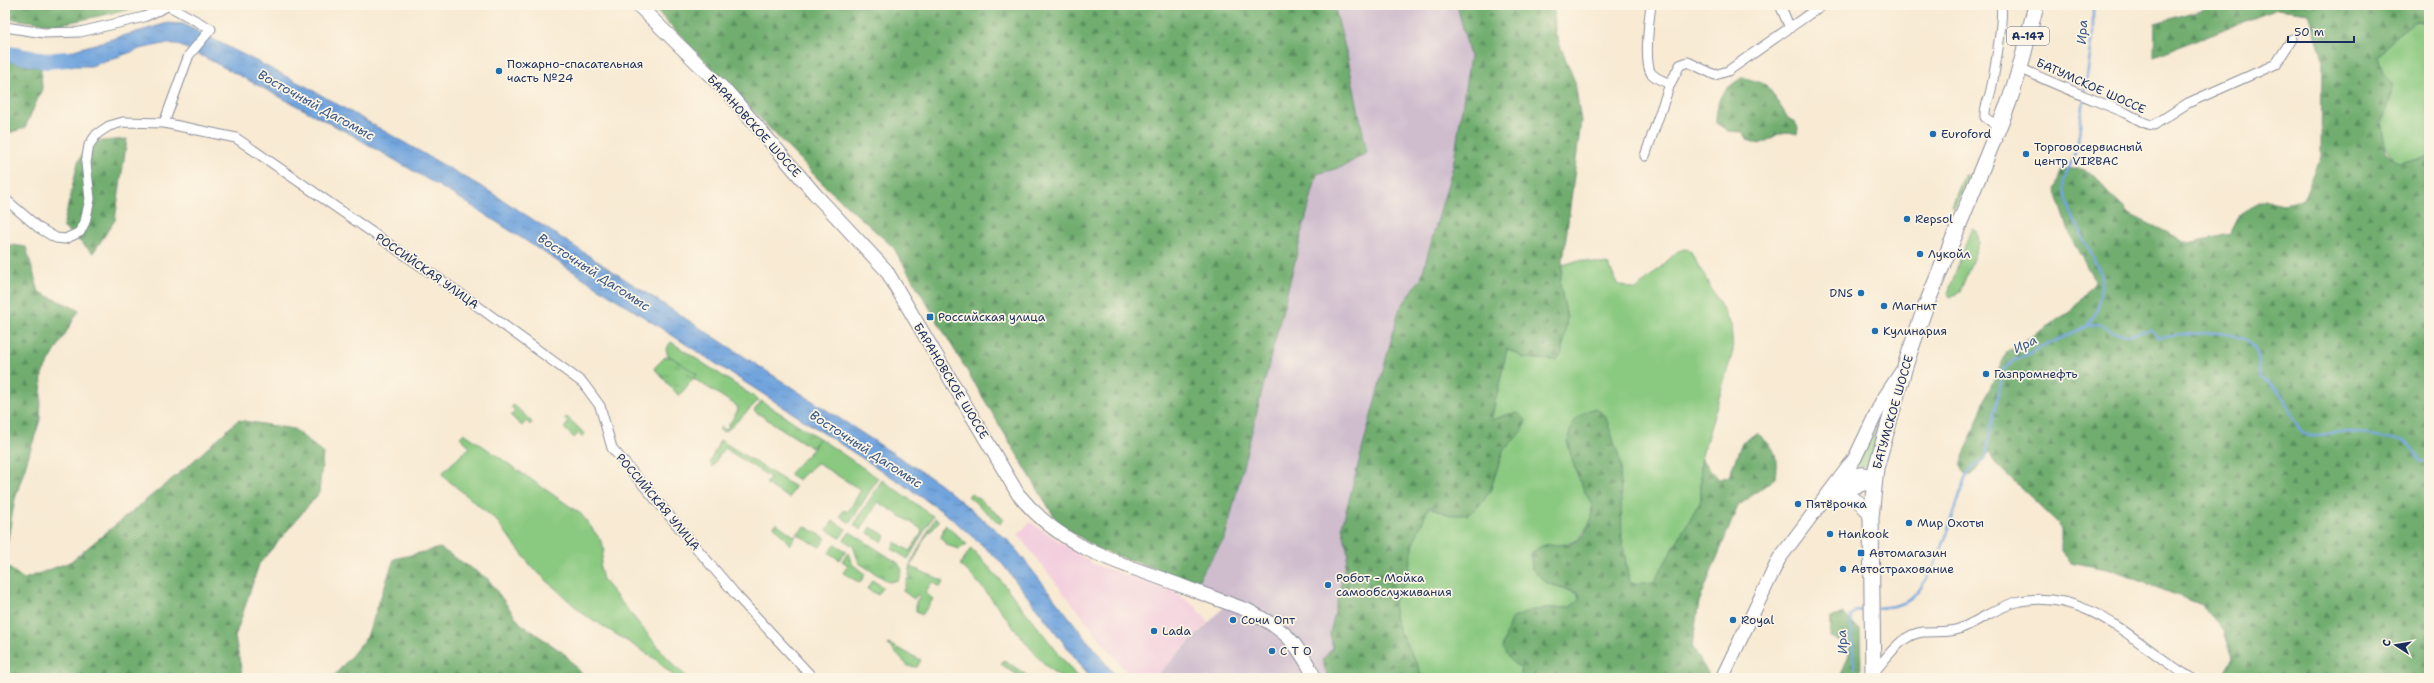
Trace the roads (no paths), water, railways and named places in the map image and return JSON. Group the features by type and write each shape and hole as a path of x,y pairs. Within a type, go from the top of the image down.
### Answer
{"highway":[{"name":"БАТУМСКОЕ ШОССЕ","path":"1873,676 1871,518 1874,479 1906,363 1946,255 1999,128 2020,68 2036,5"}],"main road":[{"name":"БАРАНОВСКОЕ ШОССЕ","path":"638,5 732,97 815,194 886,270 1018,494 1033,513 1077,545 1103,558 1247,610 1262,618 1282,630 1296,644 1315,678"},
{"name":"А-147","path":"1826,498 1855,458 1882,401 1906,363"},
{"path":"1722,678 1780,558 1826,498 1837,492 1865,485 1874,479"},
{"path":"1826,498 1845,496 1856,499 1867,509 1871,518"}],"street":[{"path":"1651,5 1648,58 1651,72 1657,79 1670,84"},
{"path":"1780,5 1790,28"},
{"path":"1645,156 1670,84 1680,65 1684,62 1715,75 1728,72 1822,5"},
{"path":"1999,128 1985,117 1984,110 1991,90 2001,29 2002,5"},
{"path":"5,27 44,33 80,32 144,17 169,6 211,29 189,55 164,123"},
{"name":"БАТУМСКОЕ ШОССЕ","path":"2020,68 2081,96 2126,113 2148,125 2154,125 2188,103 2276,64 2292,40"},
{"name":"РОССИЙСКАЯ УЛИЦА","path":"5,199 49,235 65,239 80,232 89,213 90,199 86,163 92,139 109,126 123,122 164,123 236,138 461,294 583,383 600,406 612,448 737,596 813,678"},
{"name":"БАТУМСКОЕ ШОССЕ","path":"1873,676 1900,643 1912,635 1959,629 2019,602 2045,599 2068,602 2092,611 2127,633 2171,666 2191,678"}],"water":[{"path":"168,23 183,24 307,87 489,191 939,483 1010,542 1117,678 1091,678 1000,561 950,517 904,485 461,199 352,135 206,58 176,44 163,44 140,49 91,66 72,66 46,61 74,50"}],"waterway":[{"name":"Ира","path":"1877,608 1895,606 1912,598 1922,587 1938,558 1965,479 1971,469 1984,460 2004,369 2013,361 2087,326 2098,310 2102,276 2071,213 2064,189 2064,180 2077,148 2093,35 2093,5"},
{"name":"Восточный Дагомыс","path":"5,53 46,61 67,59"},
{"path":"2087,326 2100,326 2115,333 2126,335 2151,330 2158,338 2209,333 2223,333 2235,336 2246,341 2254,348 2258,359 2260,378 2271,384 2280,393 2284,398 2296,424 2305,433 2311,436 2320,436 2335,432 2349,433 2398,440 2409,445 2414,450 2420,461 2429,462"},
{"name":"Ира","path":"1854,669 1851,616 1856,611 1868,609"}],"place":[{"name":"Пожарно-спасательная часть №24","path":"499,71"},
{"name":"Euroford","path":"1933,134"},
{"name":"Торговосервисный центр VIRBAC","path":"2026,154"},
{"name":"Repsol","path":"1907,219"},
{"name":"Лукойл","path":"1920,254"},
{"name":"DNS","path":"1861,293"},
{"name":"Магнит","path":"1884,306"},
{"name":"Российская улица","path":"930,317"},
{"name":"Кулинария","path":"1875,331"},
{"name":"Газпромнефть","path":"1986,374"},
{"name":"Пятёрочка","path":"1798,504"},
{"name":"Мир Охоты","path":"1909,523"},
{"name":"Hankook","path":"1830,534"},
{"name":"Автомагазин","path":"1861,553"},
{"name":"Автострахование","path":"1843,569"},
{"name":"Робот - Мойка самообслуживания","path":"1328,585"},
{"name":"Сочи Опт","path":"1233,620"},
{"name":"Royal","path":"1733,620"},
{"name":"Lada","path":"1154,631"},
{"name":"С Т О","path":"1272,651"}]}
